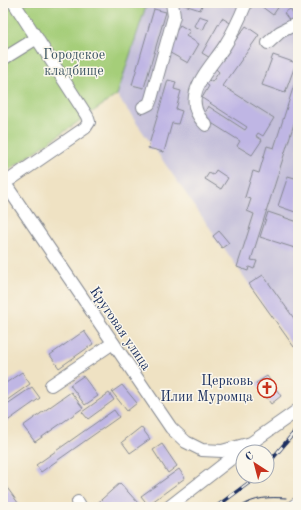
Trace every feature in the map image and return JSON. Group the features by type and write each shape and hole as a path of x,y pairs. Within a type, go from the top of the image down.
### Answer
{"street":[{"path":"3,181 11,179 85,128 89,122 87,116 14,3"},
{"path":"143,108 152,99 174,16 172,3"},
{"path":"206,125 199,118 195,109 194,99 200,81 207,68 223,48 237,25 246,3"},
{"path":"268,42 280,32 298,23"},
{"path":"3,59 37,38"},
{"name":"Круговая улица","path":"3,184 171,428 186,442 202,450 222,451 251,443 298,410"},
{"path":"51,385 113,343"},
{"path":"169,507 251,443"},
{"path":"292,507 298,503"}],"shaded area":[{"path":"147,3 298,3 298,354 117,95"}],"green space":[{"name":"Городское кладбище","path":"3,3 147,3 117,95 3,174"}],"building":[{"path":"178,3 203,3 200,10"},
{"path":"257,3 281,3 273,15"},
{"path":"154,9 166,12 144,88 132,85"},
{"path":"290,9 296,19 291,23 284,13"},
{"path":"199,16 208,19 203,30 194,26"},
{"path":"222,18 232,24 212,59 202,53"},
{"path":"180,25 190,31 186,36 199,44 188,63 165,50"},
{"path":"246,26 259,35 223,86 274,118 263,136 258,133 256,136 262,140 252,155 237,146 240,141 202,117 208,106 245,130 247,127 202,98 209,86 204,83 207,79 212,82 219,72 215,68"},
{"path":"273,55 296,63 285,93 262,85"},
{"path":"168,80 176,82 174,89 181,91 176,109 182,111 178,124 172,123 164,152 148,148"},
{"path":"294,85 298,86 298,111 251,260 257,261 254,269 249,267 248,271 237,267 254,214 247,211 251,199 245,197 253,171 259,173 267,146 274,148"},
{"path":"216,170 228,178 221,189 205,179 209,173 213,175"},
{"path":"288,176 298,179 298,213 278,206"},
{"path":"268,212 298,222 298,249 260,237"},
{"path":"219,231 229,243 222,248 213,236"},
{"path":"263,275 298,324 298,344 294,347 249,284"},
{"path":"84,331 93,344 59,368 50,355"},
{"path":"22,372 30,384 3,403 3,385"},
{"path":"83,376 98,396 85,405 70,385"},
{"name":"Церковь Илии Муромца","path":"267,376 281,396 271,404 256,383"},
{"path":"122,385 137,403 127,411 112,392"},
{"path":"32,387 40,398 6,422 3,418 3,407"},
{"path":"71,392 83,408 35,442 23,426"},
{"path":"109,393 114,400 88,419 82,412"},
{"path":"114,410 119,417 41,472 36,465"},
{"path":"141,427 150,439 130,453 122,442"},
{"path":"162,444 177,466 168,473 153,450"},
{"path":"179,469 185,478 148,505 141,496"},
{"path":"3,482 21,507 3,507"},
{"path":"120,483 138,503 134,507 93,507"}],"tram line":[{"path":"240,507 251,501 262,498 286,498"}],"railway":[{"path":"275,455 298,428"},
{"path":"216,507 247,484"}],"place":[{"name":"Церковь Илии Муромца","path":"267,388"}]}
